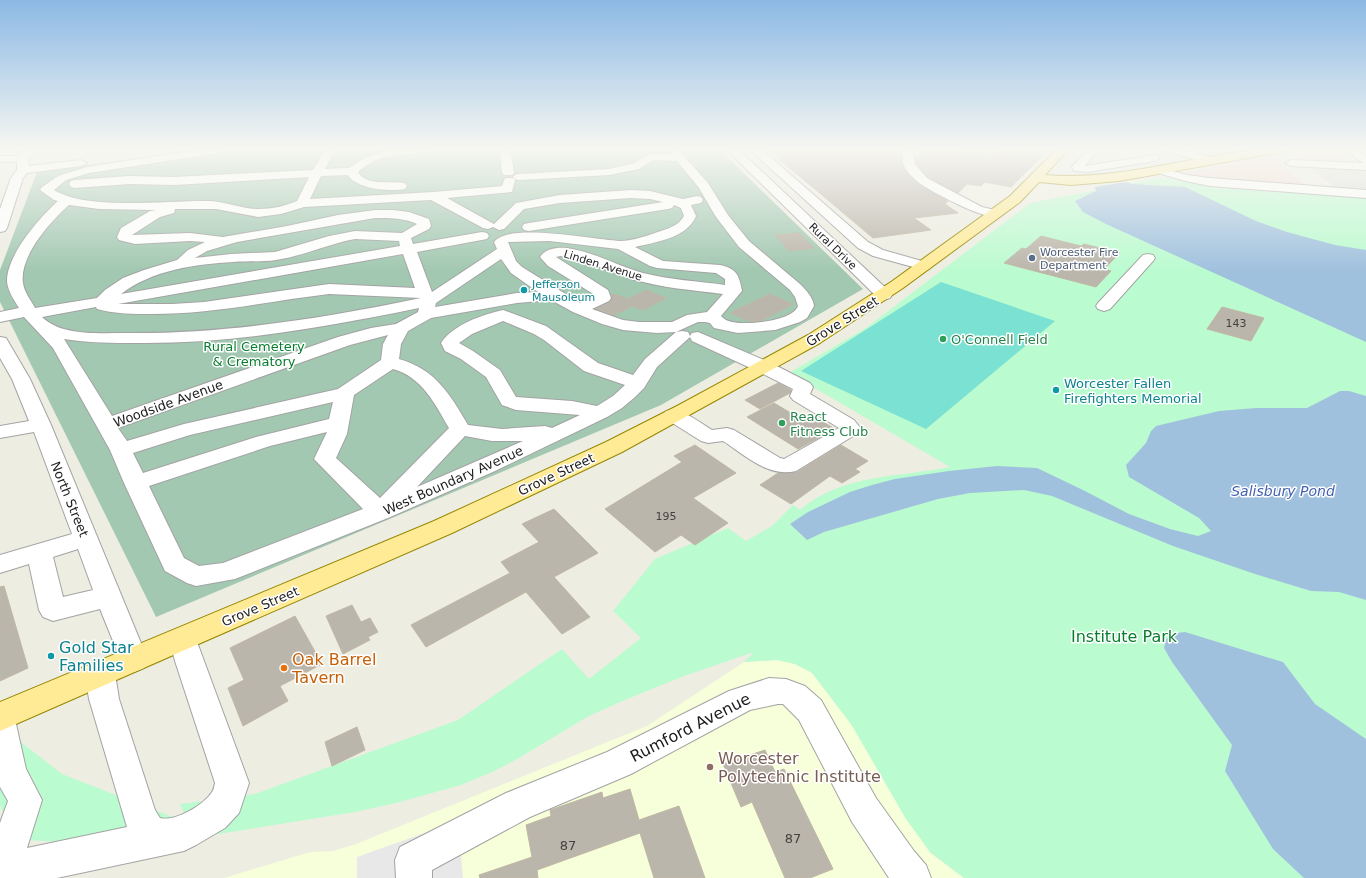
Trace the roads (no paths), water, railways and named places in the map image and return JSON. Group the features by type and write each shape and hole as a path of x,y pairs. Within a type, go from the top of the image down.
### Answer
{"main road":[{"name":"Grove Street","path":"0,717 443,527 614,447 814,339 884,295 1026,194 1030,189"},
{"path":"1026,194 1043,189"},
{"path":"1026,194 1059,189"},
{"path":"1026,194 1059,189"}],"street":[{"path":"0,228 4,207 10,189"},
{"path":"47,189 46,190 49,194 67,200 95,205 220,205 257,213 286,210 302,203 439,199 508,189"},
{"path":"302,203 309,189"},
{"path":"621,245 655,264 720,269 732,277 734,291 715,321 738,328 776,325 788,321 800,314 805,308 803,296 795,287 744,244 710,198 705,189"},
{"name":"Rural Drive","path":"773,189 884,295"},
{"path":"799,189 863,245 878,253 924,266"},
{"path":"939,189 978,210 1026,194"},
{"path":"1301,189 1366,194"},
{"path":"45,328 68,334 93,337 138,339 183,337 318,323 426,303 457,283 499,235 520,206 560,199 602,195 643,195 665,198 683,203 689,212 690,217 680,228 660,236 621,245 556,237 499,235 439,199"},
{"path":"0,317 102,301 406,244 499,235 710,198"},
{"path":"186,204 155,214 138,223 126,231 124,237 135,240 190,237 229,239 288,230 338,219 367,215 398,214 439,199"},
{"path":"67,200 58,207 40,228 25,250 17,268 15,281 29,312 61,346 121,450 135,482 263,441 338,423"},
{"path":"398,214 424,222 424,226 406,244"},
{"path":"102,301 111,292 125,283 165,268 183,264 237,257 275,256 355,235 406,244"},
{"path":"499,235 507,258 513,266 554,296 609,323 630,327 685,333 764,367 803,387 800,396 847,424 851,429 788,466 775,464 727,434 708,437 673,415"},
{"path":"183,264 194,252 229,239"},
{"path":"406,244 426,303"},
{"name":"Linden Avenue","path":"580,309 603,298 602,293 553,263 547,257 550,253 558,251 573,253 636,276 664,282 734,291"},
{"path":"1104,306 1148,258"},
{"path":"102,301 103,306 108,307 172,309 227,304 329,289 426,303"},
{"path":"554,296 527,304 459,334 452,338 450,343 451,347 467,355 493,374 509,401 516,404 572,407 600,413"},
{"name":"Woodside Avenue","path":"106,425 344,341 371,333 401,328 426,303 484,303 554,296"},
{"path":"503,314 550,336 591,367 638,383"},
{"name":"West Boundary Avenue","path":"135,482 174,564 196,576 226,572 380,512 487,466 612,407 638,383 650,364 667,348 685,333 710,334 716,330 715,321 692,319 684,321 685,333"},
{"path":"121,450 184,430 345,393 390,362 392,344 401,328"},
{"name":"North Street","path":"0,342 21,379 41,425 134,660"},
{"path":"390,362 409,367 436,389 460,428 489,435 513,436 569,427"},
{"path":"345,393 338,423 338,433 327,451 325,459 380,512 460,428"},
{"path":"0,432 41,425"},
{"path":"0,551 84,533"},
{"path":"0,564 39,552 84,533"},
{"path":"39,552 53,610 109,597"},
{"path":"1,874 184,833 212,816 227,801 232,783 189,661 183,639"},
{"path":"100,674 104,699 140,818 149,833 164,837"},
{"name":"Rumford Avenue","path":"413,869 518,805 619,763 740,700 759,693 777,691 792,693 803,701 810,710 864,810 901,864 913,878"},
{"path":"0,724 10,773 25,800 1,874"}],"water":[{"path":"1095,189 1189,189 1256,221 1287,232 1335,245 1366,250 1366,342 1106,224 1083,212 1075,201 1096,191"},
{"name":"Salisbury Pond","path":"1340,391 1349,391 1366,396 1366,600 1339,592 1311,591 1255,574 1173,546 1052,496 1024,490 970,493 938,499 824,532 807,540 790,524 808,512 850,492 872,485 895,479 997,466 1037,468 1129,514 1170,529 1198,536 1211,531 1199,518 1129,477 1126,465 1146,443 1151,431 1156,426 1219,411 1256,408 1307,408"},
{"path":"1185,632 1283,662 1315,704 1366,739 1366,878 1304,878 1273,849 1225,771 1232,745 1172,662 1164,648 1166,639 1176,633"}],"place":[{"name":"Worcester Fire Department","path":"1032,258"},
{"name":"Jefferson Mausoleum","path":"524,290"},
{"name":"O'Connell Field","path":"943,339"},
{"name":"Worcester Fallen Firefighters Memorial","path":"1056,390"},
{"name":"React Fitness Club","path":"782,423"},
{"name":"Gold Star Families","path":"51,656"},
{"name":"Oak Barrel Tavern","path":"284,668"},
{"name":"Worcester Polytechnic Institute","path":"710,767"}],"park label":[{"name":"Rural Cemetery & Crematory","path":"254,354"},
{"name":"Institute Park","path":"1124,636"}]}
